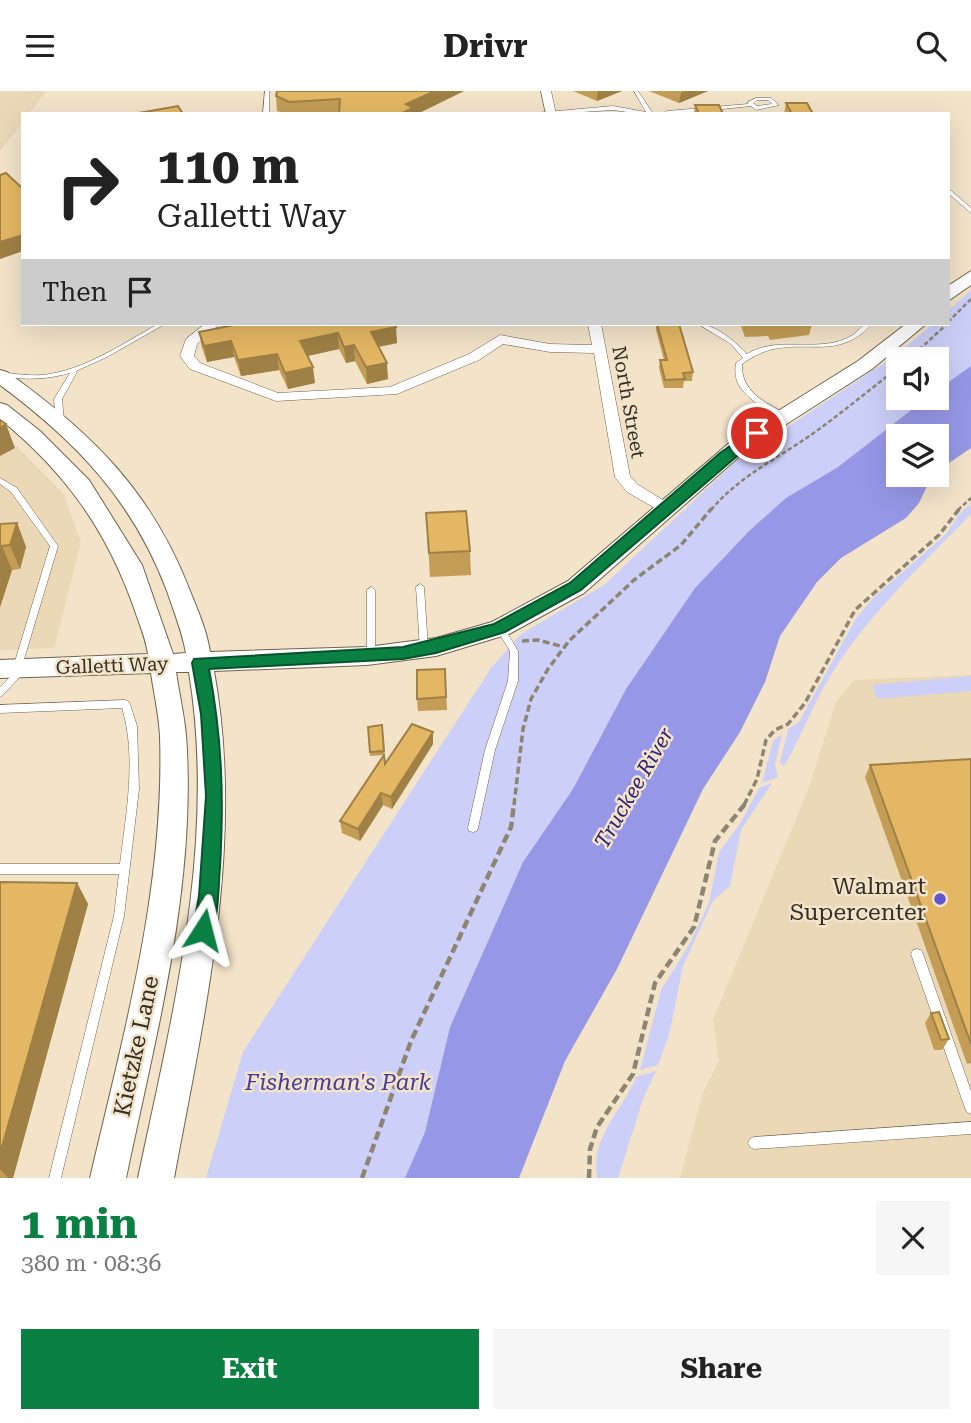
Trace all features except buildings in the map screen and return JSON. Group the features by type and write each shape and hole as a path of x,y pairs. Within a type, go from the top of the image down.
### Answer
{"main road":[{"path":"950,294 971,276"},
{"name":"Galletti Way","path":"14,669 371,655 504,635 576,587 742,443 865,365 914,326"},
{"path":"0,375 61,423 105,465 145,519 174,576 200,663 212,741 214,826 208,896 156,1178"},
{"name":"Kietzke Lane","path":"0,409 54,455 102,514 133,568 165,663 175,786 169,883 108,1178"}],"street":[{"path":"546,91 551,112"},
{"path":"211,326 191,342 187,356 195,366 276,397 392,391 474,357 500,339 550,348 600,349"},
{"name":"North Street","path":"595,326 623,477 632,488 666,507"}],"lane":[{"path":"267,91 267,112"},
{"path":"636,91 646,112"},
{"path":"678,112 751,105"},
{"path":"582,112 614,111"},
{"path":"950,192 971,211"},
{"path":"0,375 36,377 76,371 159,326"},
{"path":"704,326 733,343 746,357"},
{"path":"783,417 743,388 738,368 746,357 770,345 840,343 855,338 867,326"},
{"path":"61,423 58,399 76,371"},
{"path":"0,479 14,490 54,546 14,669 0,693"},
{"path":"420,587 424,649"},
{"path":"371,590 371,655"},
{"path":"474,828 490,750 513,681 514,651 504,635"},
{"path":"0,708 125,704 132,726 134,789 125,869 106,975 55,1178"},
{"path":"0,869 125,869"},
{"path":"917,954 971,1108"},
{"path":"754,1143 971,1128"}],"path":[{"path":"950,321 971,299"},
{"path":"922,347 945,326"},
{"path":"362,1178 397,1087 411,1041 511,827 523,729 531,699 564,647 634,580 681,545 728,490 759,466 792,447 886,377"},
{"path":"589,1178 590,1149 597,1127 633,1074 655,983 694,927 715,841 746,803 757,779 766,740 775,730 788,724 801,709 855,610 939,535 963,504 971,498"},
{"path":"504,635 564,647"}],"shaded area":[{"path":"0,91 46,91 30,112 21,112 21,125 0,151"},
{"path":"0,436 16,446 63,493 81,542 54,648 0,650"},
{"path":"971,675 971,1178 680,1178 703,1093 719,1061 713,1020 810,785 836,702 854,680"}],"green space":[{"name":"Fisherman's Park","path":"971,290 971,366 949,382 949,347 905,347 931,326 950,326 950,309"},
{"name":"Fisherman's Park","path":"886,362 886,410 911,410 893,424 886,424 886,430 838,467 786,498 749,531 695,588 626,689 573,789 523,862 450,1027 425,1132 405,1178 206,1178 243,1052 491,668 521,634 604,585 735,462"},
{"path":"971,504 971,514 892,595 856,638 820,695 784,766 780,763 788,729 799,722 855,620 873,598 946,534 959,514"},
{"path":"971,676 971,691 877,699 872,685"},
{"path":"782,734 775,765 778,777 762,783 773,741"},
{"path":"772,783 741,830 730,886 713,901 683,966 669,1035 658,1065 640,1070 661,990 689,945 709,903 719,852 740,824 759,788"},
{"path":"656,1071 643,1099 618,1178 597,1178 598,1149 609,1125 636,1077"}],"water":[{"path":"971,366 971,448 949,463 949,424 893,424 911,410 949,410 949,382"},
{"name":"Truckee River","path":"886,430 886,487 927,487 919,503 906,518 841,558 817,582 780,636 765,682 740,732 703,789 617,969 565,1061 519,1178 405,1178 425,1132 450,1027 523,862 573,789 626,689 695,588 749,531 786,498 838,467"}],"place":[{"name":"Walmart Supercenter","path":"940,899"}],"route":[{"path":"203,930 215,796 209,714 200,663 403,653 436,647 500,628 525,617 576,587 725,456 757,433"}]}
